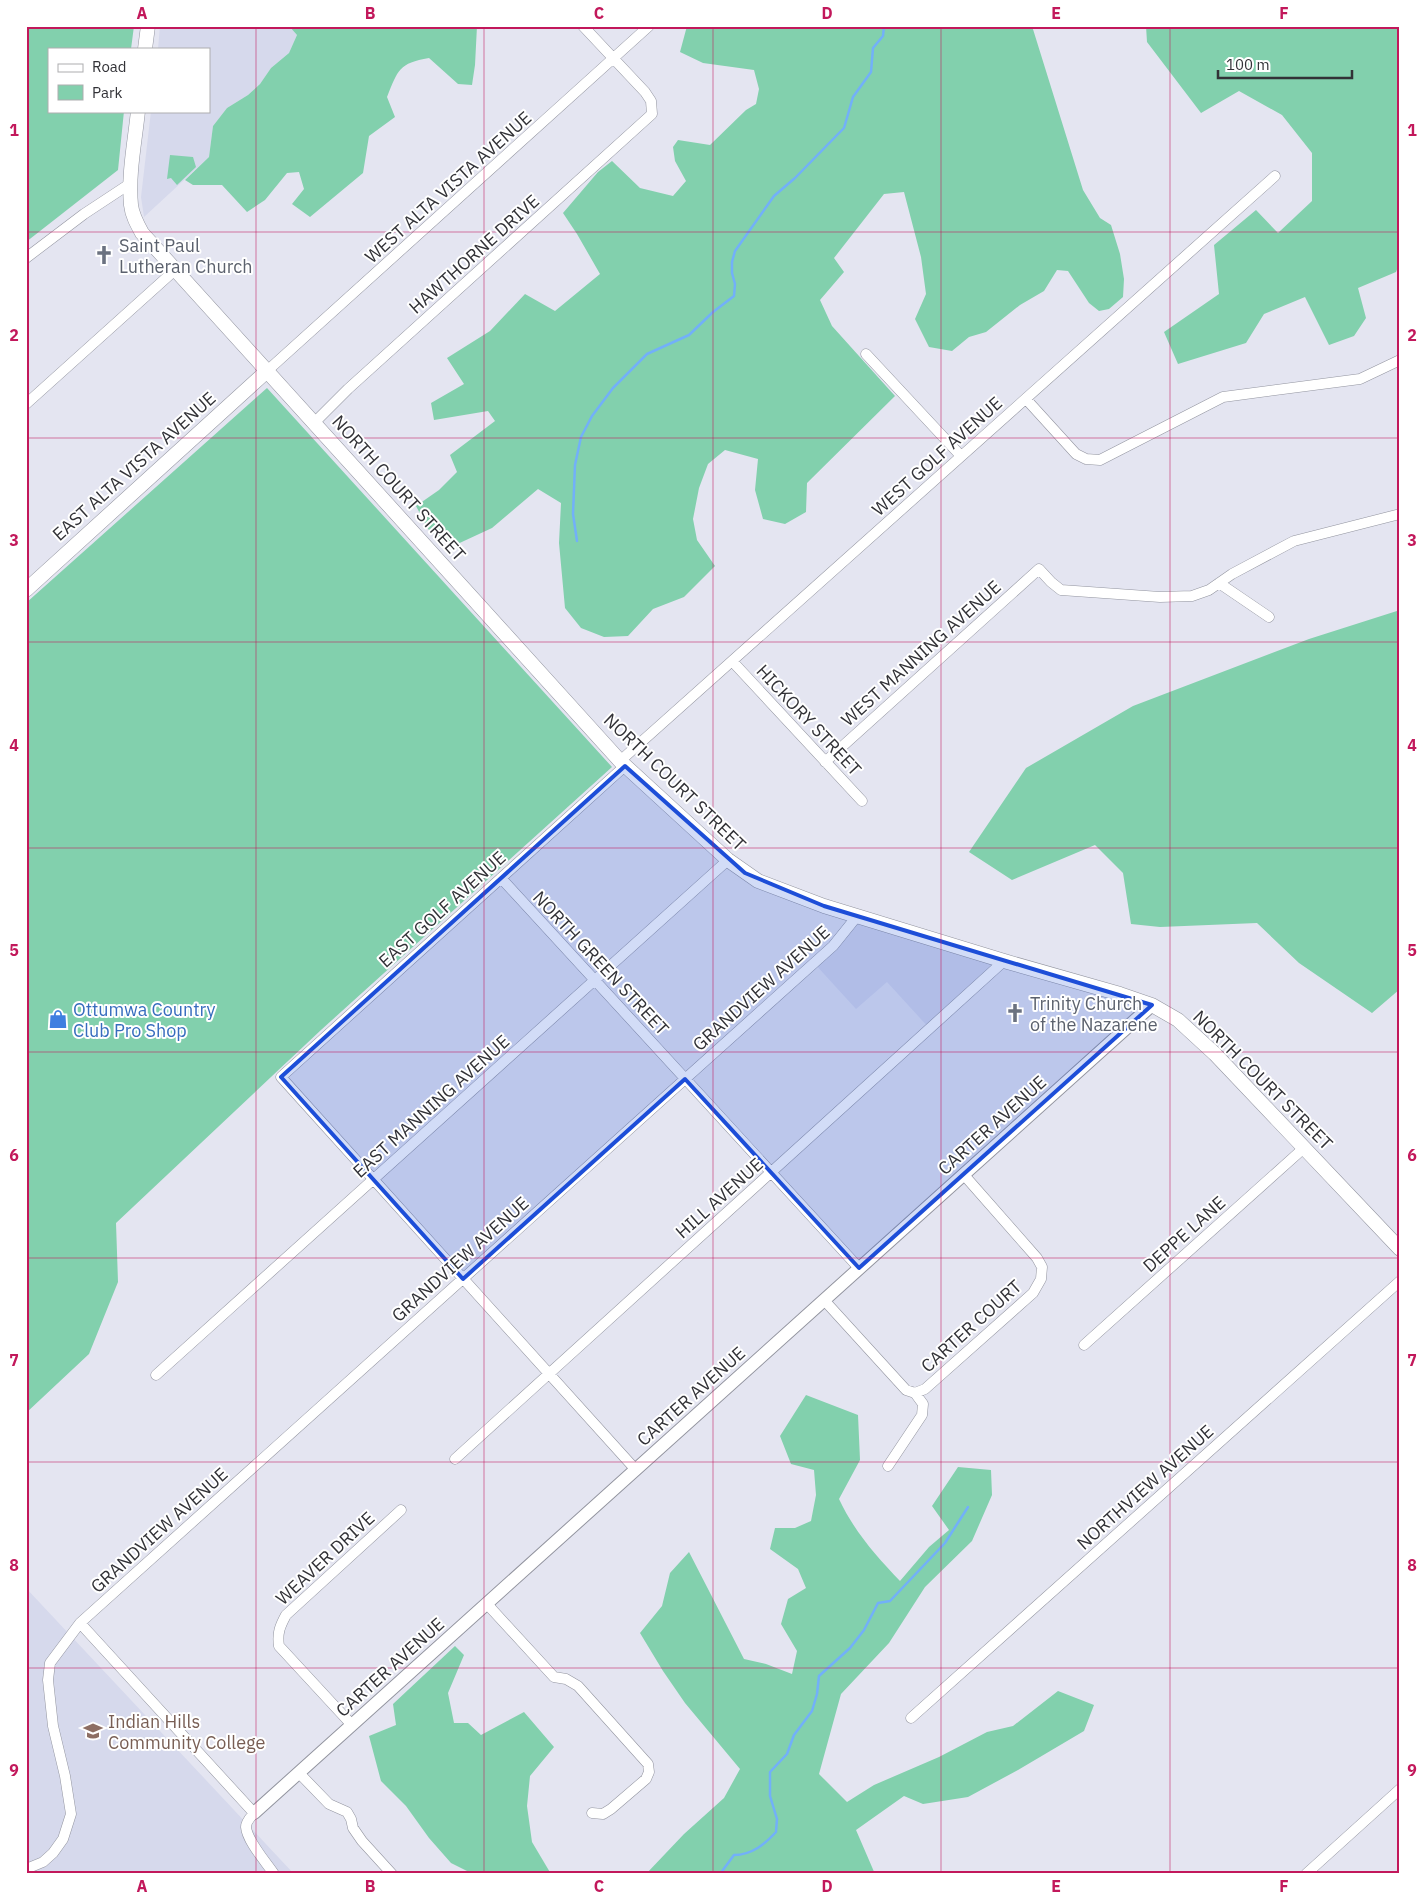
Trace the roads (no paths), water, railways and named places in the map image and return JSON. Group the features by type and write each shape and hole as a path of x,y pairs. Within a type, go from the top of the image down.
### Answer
{"main road":[{"path":"145,48 148,26"},
{"name":"NORTH COURT STREET","path":"138,112 130,183 131,206 135,220 142,233 622,763 728,860 745,873 774,888 824,906 1004,961 1074,979 1152,1005 1178,1020 1197,1036 1305,1147 1400,1249"},
{"name":"EAST ALTA VISTA AVENUE","path":"26,590 268,371"}],"street":[{"path":"583,26 614,60"},
{"name":"WEST ALTA VISTA AVENUE","path":"268,371 614,60 649,26"},
{"name":"HAWTHORNE DRIVE","path":"314,423 348,389 652,114 651,100 614,60"},
{"name":"WEST GOLF AVENUE","path":"622,763 732,661 1275,176"},
{"path":"26,258 84,214 130,183"},
{"path":"26,404 175,270"},
{"path":"866,354 961,456"},
{"path":"1026,399 1076,454 1086,459 1100,460 1223,397 1360,379 1400,360"},
{"path":"1269,616 1220,583 1232,574 1294,541 1400,514"},
{"name":"WEST MANNING AVENUE","path":"825,762 1039,569 1061,590 1192,596 1209,590 1220,583"},
{"name":"HICKORY STREET","path":"732,661 862,802"},
{"name":"EAST GOLF AVENUE","path":"373,1179 281,1077 501,878 622,763"},
{"name":"EAST MANNING AVENUE","path":"156,1375 728,860"},
{"name":"NORTH GREEN STREET","path":"501,878 859,1268"},
{"name":"GRANDVIEW AVENUE","path":"26,1869 44,1862 53,1854 63,1839 71,1814 65,1776 53,1726 48,1680 50,1663 80,1624 833,946 858,915"},
{"name":"HILL AVENUE","path":"455,1459 1004,961"},
{"name":"CARTER AVENUE","path":"254,1813 1152,1005"},
{"name":"DEPPE LANE","path":"1084,1346 1305,1147"},
{"name":"CARTER COURT","path":"824,1300 906,1390 914,1392 925,1389 966,1354 1033,1293 1041,1279 1042,1267 1037,1258 964,1175"},
{"path":"373,1179 636,1470"},
{"name":"NORTHVIEW AVENUE","path":"911,1718 1400,1281"},
{"path":"888,1466 922,1415 922,1404 914,1392"},
{"name":"WEAVER DRIVE","path":"352,1725 279,1646 280,1626 286,1615 401,1510"},
{"path":"487,1604 554,1677 566,1679 578,1686 648,1764 649,1772 646,1779 611,1809 603,1814 592,1813"},
{"path":"80,1624 254,1813 248,1821 246,1828 256,1848 274,1874"},
{"path":"299,1773 329,1804 347,1812 353,1828 362,1841 392,1874"},
{"path":"1306,1874 1400,1789"}],"waterway":[{"path":"577,541 573,514 575,465 581,437 592,416 613,388 647,354 689,335 713,312 734,296 735,284 732,262 735,251 774,196 795,178 844,128 853,97 871,72 873,48 883,36 884,26"},
{"path":"720,1874 734,1855 741,1855 758,1848 776,1832 777,1819 770,1796 770,1772 787,1754 794,1735 812,1711 817,1694 819,1676 850,1648 864,1630 878,1603 890,1601 945,1543 968,1507"}],"place":[{"name":"Saint Paul Lutheran Church","path":"104,255"},
{"name":"Trinity Church of the Nazarene","path":"1015,1013"},
{"name":"Ottumwa Country Club Pro Shop","path":"58,1019"},
{"name":"Indian Hills Community College","path":"93,1731"}]}
